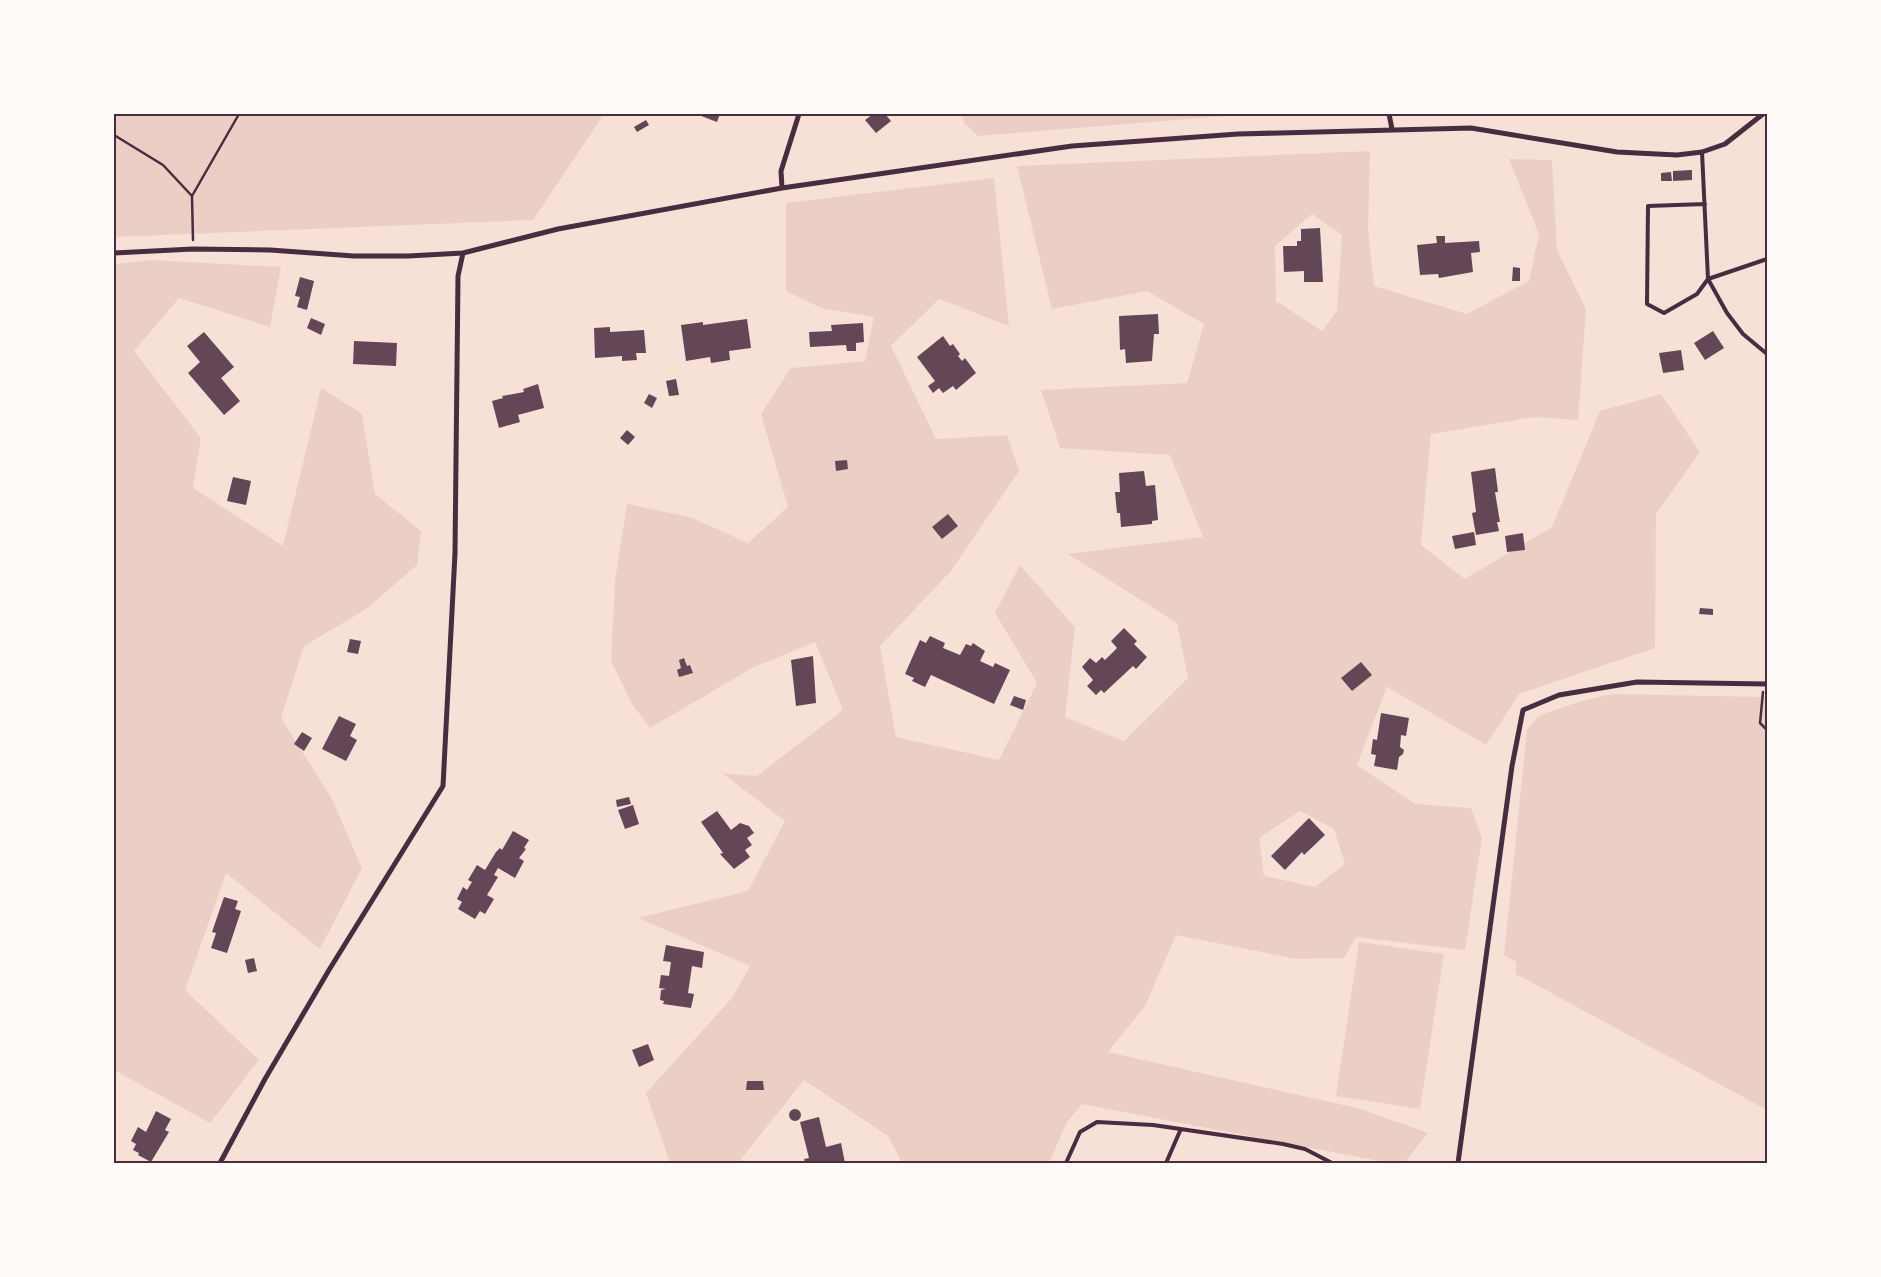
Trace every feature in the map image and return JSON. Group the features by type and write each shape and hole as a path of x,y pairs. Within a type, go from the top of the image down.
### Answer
{"street":[{"path":"782,188 781,171 799,114"},
{"path":"1389,114 1392,129"},
{"path":"114,253 193,249 270,250 354,256 463,253 558,230 782,188 1072,146 1238,134 1471,128 1617,152 1677,155 1702,152 1724,144 1763,114"},
{"path":"220,1163 264,1079 443,786 455,553 458,276 463,253"},
{"path":"1458,1163 1512,766 1523,710 1559,695 1637,682 1766,684"}],"lane":[{"path":"1702,152 1708,279 1727,313 1743,334 1767,354"},
{"path":"1705,204 1648,206 1647,304 1664,313 1697,294 1708,279 1767,258"},
{"path":"1066,1163 1080,1132 1098,1122 1153,1125 1180,1131 1283,1144 1305,1150 1332,1163"},
{"path":"1166,1163 1180,1131"}],"path":[{"path":"193,249 192,196 239,114"},
{"path":"114,135 163,165 192,196"},
{"path":"1766,684 1760,723 1767,730"}],"shaded area":[{"path":"114,114 604,114 533,220 114,237"},
{"path":"962,114 1250,114 978,136 964,123"},
{"path":"1370,151 1368,229 1374,286 1467,314 1529,281 1539,234 1509,159 1552,160 1557,250 1586,309 1578,420 1534,417 1431,434 1421,545 1465,579 1552,527 1600,411 1661,394 1700,452 1656,514 1655,648 1519,694 1486,745 1387,687 1357,765 1415,804 1471,808 1482,838 1465,950 1356,937 1344,958 1297,959 1176,935 1145,1006 1108,1052 1361,1109 1428,1133 1404,1163 1390,1163 1082,1104 1067,1122 1049,1163 902,1163 888,1136 804,1080 741,1159 747,1163 670,1163 646,1093 732,998 750,966 638,918 748,891 785,821 722,773 757,776 843,710 815,642 754,667 650,728 632,704 611,661 615,581 627,504 690,517 748,543 788,507 761,414 791,368 865,361 874,317 821,308 786,291 786,203 994,178 1009,326 939,299 891,346 936,439 1007,435 1019,471 951,571 880,646 896,737 999,760 1037,683 995,613 1020,565 1075,627 1065,717 1124,741 1188,678 1177,623 1068,554 1203,537 1170,455 1060,448 1041,390 1187,383 1204,324 1147,291 1052,309 1017,166","holes":["1312,214 1342,235 1337,311 1322,331 1276,301 1275,246","1300,811 1334,829 1345,864 1315,887 1264,876 1259,838"]},
{"path":"152,260 281,267 270,327 179,298 134,351 201,438 193,488 283,546 321,388 362,414 375,494 421,531 417,565 365,610 304,646 281,718 331,797 362,868 320,949 226,873 185,990 259,1060 210,1123 114,1070 114,264"},
{"path":"1612,694 1767,697 1767,1110 1516,974 1516,962 1504,955 1527,730 1538,716 1581,701"},
{"path":"1359,942 1444,954 1420,1109 1336,1096"}],"building":[{"path":"696,114 720,114 717,122"},
{"path":"873,114 885,114 891,121 876,133 865,120"},
{"path":"646,120 649,125 637,132 634,127"},
{"path":"1692,170 1692,180 1673,181 1673,171"},
{"path":"1671,172 1672,181 1661,181 1661,173"},
{"path":"1320,228 1323,282 1304,282 1304,271 1284,272 1283,246 1297,246 1297,241 1301,241 1301,229"},
{"path":"1436,236 1445,236 1445,243 1479,241 1480,252 1471,253 1473,272 1439,278 1438,274 1420,275 1417,245 1437,243"},
{"path":"1513,267 1520,268 1520,281 1512,281"},
{"path":"300,277 314,281 307,310 297,307 300,297 295,296"},
{"path":"1158,314 1159,334 1154,334 1152,361 1126,363 1125,349 1120,350 1119,316"},
{"path":"311,318 325,324 321,335 307,328"},
{"path":"747,319 751,348 729,351 730,360 711,363 710,357 686,361 681,325 703,322 703,325"},
{"path":"863,323 864,342 856,343 856,351 847,351 846,345 810,347 809,332 832,331 831,325"},
{"path":"610,327 610,332 644,330 646,353 636,353 637,360 622,361 622,356 595,358 594,328"},
{"path":"1713,331 1724,348 1705,360 1694,343"},
{"path":"204,332 234,367 221,378 240,401 224,415 188,373 200,362 187,346"},
{"path":"943,336 950,346 953,344 960,354 958,356 962,361 965,358 976,373 956,390 953,386 943,393 939,388 933,393 928,386 935,381 917,357"},
{"path":"354,341 397,343 396,366 353,364"},
{"path":"1681,350 1684,370 1663,373 1659,353"},
{"path":"676,379 679,395 669,396 666,381"},
{"path":"538,384 544,408 518,415 520,422 499,428 492,401 503,398 502,396 524,392 523,389"},
{"path":"649,394 657,398 652,408 644,403"},
{"path":"627,430 635,437 628,445 620,438"},
{"path":"847,460 848,469 836,471 835,461"},
{"path":"1495,468 1498,492 1495,492 1500,522 1497,522 1499,531 1476,535 1472,513 1476,512 1471,472"},
{"path":"1144,471 1146,486 1155,485 1158,520 1152,521 1152,524 1121,527 1120,513 1117,513 1115,492 1120,492 1119,473"},
{"path":"233,477 251,481 246,505 227,501"},
{"path":"948,514 958,526 942,539 932,527"},
{"path":"1474,532 1476,545 1455,549 1452,536"},
{"path":"1523,533 1525,550 1507,552 1505,536"},
{"path":"1700,608 1713,609 1713,615 1699,614"},
{"path":"1124,628 1137,641 1134,644 1147,657 1136,669 1133,666 1104,693 1101,690 1096,695 1087,686 1093,680 1082,667 1090,658 1096,663 1102,657 1105,660 1117,648 1111,641"},
{"path":"930,636 945,643 943,648 960,655 966,644 971,646 973,643 985,651 980,661 993,667 995,663 1010,670 994,704 931,675 925,687 912,681 914,678 905,674 920,640 926,643"},
{"path":"350,639 361,641 358,654 347,652"},
{"path":"813,656 816,703 796,706 791,660"},
{"path":"684,658 687,666 690,665 693,673 679,677 677,670 681,668 679,660"},
{"path":"1361,662 1372,675 1352,691 1341,678"},
{"path":"1014,696 1026,700 1023,710 1010,705"},
{"path":"1381,713 1409,718 1406,736 1401,735 1400,747 1404,750 1403,754 1399,757 1397,770 1374,766 1376,755 1371,754 1373,739 1377,740"},
{"path":"339,716 356,724 350,736 357,740 346,761 322,749"},
{"path":"302,732 312,738 304,751 294,744"},
{"path":"629,797 631,804 617,807 616,800"},
{"path":"633,805 639,824 625,829 618,810"},
{"path":"717,811 731,830 740,823 749,826 754,833 747,838 752,845 745,850 750,857 734,869 720,854 723,853 701,822"},
{"path":"1309,818 1325,835 1304,855 1302,852 1285,870 1271,856"},
{"path":"513,831 529,840 524,848 526,849 519,858 524,861 515,878 498,868 494,875 498,877 487,895 494,899 485,914 480,911 475,919 458,909 462,902 457,899 463,887 467,890 472,882 468,880 477,865 485,870 496,852 500,848 502,850"},
{"path":"224,897 238,901 235,909 241,911 227,953 211,948 216,933 212,932"},
{"path":"666,945 704,952 702,968 692,966 688,993 694,994 691,1008 663,1004 664,1001 660,1000 661,990 666,989 659,988 661,975 669,976 671,962 663,961"},
{"path":"254,958 257,971 248,973 245,960"},
{"path":"648,1044 654,1060 639,1067 632,1050"},
{"path":"747,1081 763,1081 764,1090 746,1090"},
{"path":"797,1109 800,1110 800,1120 793,1121 790,1120 789,1113 790,1110"},
{"path":"156,1111 171,1119 165,1130 169,1132 151,1162 133,1150 136,1144 131,1141 138,1127 146,1132"},
{"path":"819,1117 826,1147 841,1143 845,1163 805,1163 804,1159 809,1158 800,1122"}]}
